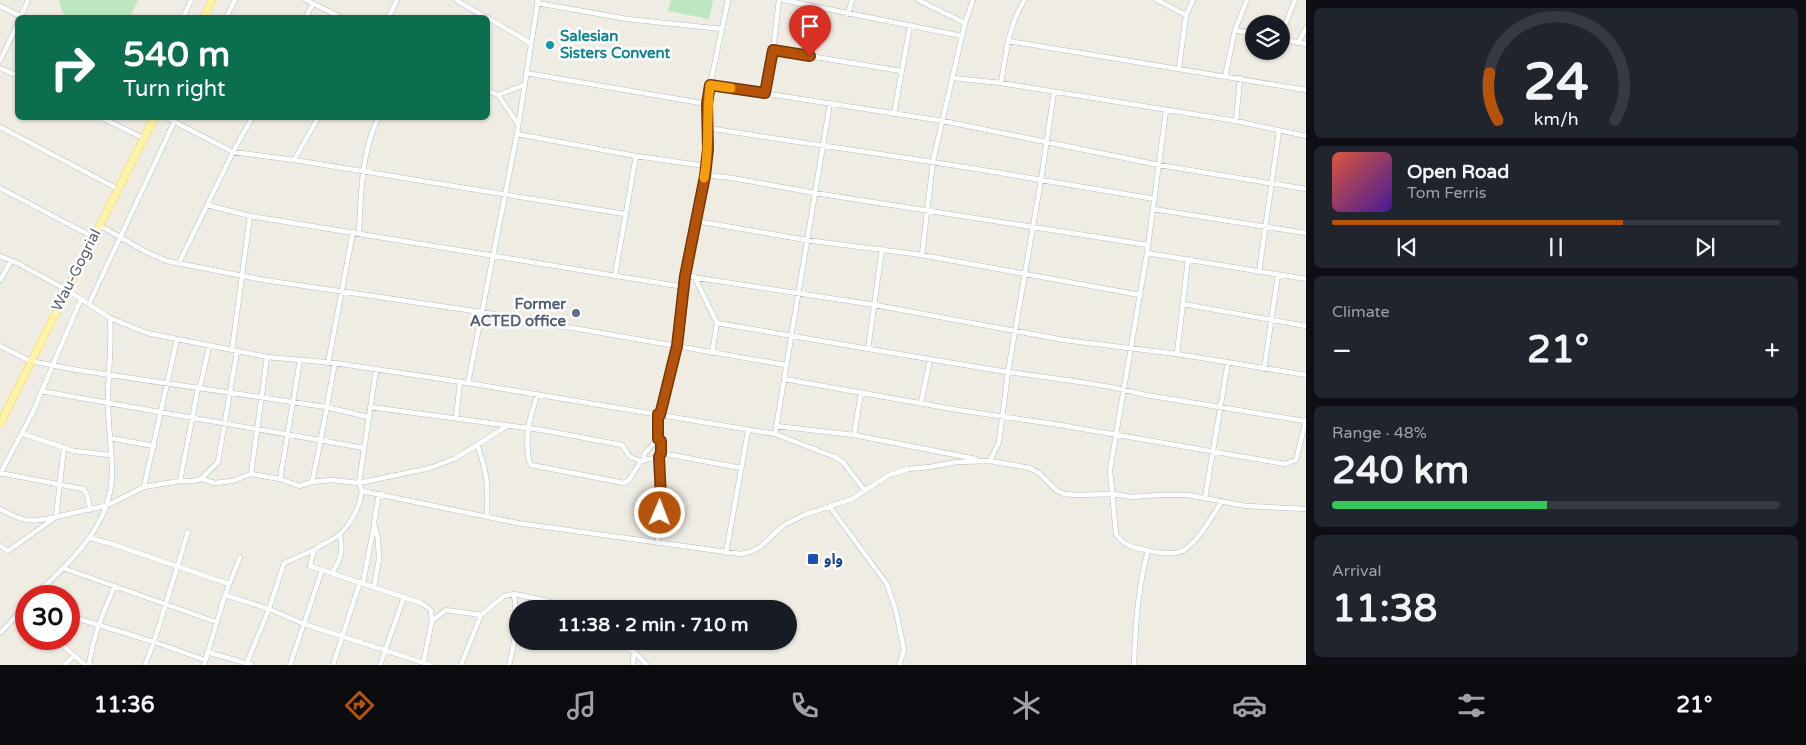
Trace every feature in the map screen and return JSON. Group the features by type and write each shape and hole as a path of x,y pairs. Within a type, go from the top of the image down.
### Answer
{"main road":[{"path":"205,15 212,0"},
{"name":"Wau-Gogrial","path":"0,424 30,361 153,120"}],"street":[{"path":"22,15 28,0"},
{"path":"184,15 191,0"},
{"path":"228,15 235,0"},
{"path":"306,0 336,15"},
{"path":"390,15 397,0"},
{"path":"456,0 466,2 483,15"},
{"path":"658,543 661,498 661,441 658,439 659,415 677,346 685,276 705,176 708,149 707,104 728,0"},
{"path":"765,93 781,0 962,36"},
{"path":"848,14 852,0"},
{"path":"918,0 965,23"},
{"path":"922,255 933,161 965,23 973,0"},
{"path":"1001,83 1008,41 1014,21 1024,0"},
{"path":"1157,0 1186,15"},
{"path":"1179,68 1186,15 1193,0"},
{"path":"1225,77 1235,30 1247,0"},
{"path":"1288,15 1294,0"},
{"path":"468,383 517,134 537,2 627,19 722,29"},
{"path":"306,15 312,4"},
{"path":"0,6 17,15"},
{"path":"490,20 530,43"},
{"path":"894,114 910,26"},
{"path":"1298,43 1306,28"},
{"path":"1,58 15,29"},
{"path":"1235,30 1245,32"},
{"path":"1008,41 1306,90"},
{"path":"1290,41 1306,44"},
{"path":"773,50 901,71"},
{"path":"0,68 15,75"},
{"path":"526,74 707,104"},
{"path":"953,78 1001,83 1236,121 1306,136"},
{"path":"1236,121 1240,78"},
{"path":"498,95 524,85"},
{"path":"710,85 943,121 1159,165 1306,189"},
{"path":"490,92 498,95 518,124"},
{"path":"990,461 999,442 1008,372 1026,274 1054,92"},
{"path":"775,434 830,103"},
{"path":"1166,111 1147,253 1114,434 1110,470 1118,537 1128,546 1148,551 1177,553 1188,547 1198,536 1222,501"},
{"path":"106,120 143,138"},
{"path":"89,304 175,120"},
{"path":"177,120 233,152 294,160 625,214"},
{"path":"179,263 233,152 251,120"},
{"path":"294,160 317,120"},
{"path":"359,233 362,171 376,120"},
{"path":"0,127 118,189"},
{"path":"708,128 824,147 933,161 1155,200"},
{"path":"1260,272 1279,131"},
{"path":"517,134 636,156 706,166"},
{"path":"615,275 636,156"},
{"path":"705,176 732,178 815,193 1148,245"},
{"path":"0,188 93,237"},
{"path":"207,205 250,216 684,287"},
{"path":"1154,209 1306,233"},
{"path":"201,479 218,462 230,392 250,216"},
{"path":"696,221 806,240 922,255 1140,295"},
{"path":"99,225 158,258 179,263 243,276 481,312 786,365"},
{"path":"328,363 353,232"},
{"path":"868,349 882,249"},
{"path":"1147,253 1306,279"},
{"path":"0,256 67,290 110,318 147,333 267,357 335,363 468,383 775,434 835,457 843,462 865,491"},
{"path":"1177,354 1188,260"},
{"path":"0,280 11,261"},
{"path":"1264,369 1278,275"},
{"path":"685,276 875,305 1064,340 1177,354 1306,375"},
{"path":"694,276 717,323 712,353"},
{"path":"81,299 22,434 0,474 83,489 87,494 90,510"},
{"path":"1183,304 1306,326"},
{"path":"46,585 90,538 108,505 112,473 108,404 108,375 112,341 110,318"},
{"path":"717,323 1306,420 1296,460 1285,464 784,379"},
{"path":"144,487 177,339"},
{"path":"0,346 30,361 108,375 326,407 368,417"},
{"path":"180,481 198,388 201,383 209,346"},
{"path":"252,474 260,398 267,357"},
{"path":"921,403 930,359"},
{"path":"280,479 300,360"},
{"path":"1205,498 1228,362"},
{"path":"312,482 322,440 326,407 335,363"},
{"path":"246,664 269,609 284,563 314,550 340,534 350,522 360,502 362,491 359,483 376,370"},
{"path":"456,418 460,382"},
{"path":"41,391 364,448"},
{"path":"854,435 861,393"},
{"path":"537,394 536,406 528,428 528,460 534,466 624,483 630,480 642,461 644,454 658,439"},
{"path":"370,407 591,438 622,445 630,456 642,461 660,455 741,468"},
{"path":"0,509 14,516 34,522 108,505 144,487 201,479 215,483 232,481 252,474 280,479 300,486 312,482 331,480 359,483 430,468 456,458 507,426"},
{"path":"776,426 854,435 982,461"},
{"path":"726,553 748,431"},
{"path":"22,434 74,451 110,455"},
{"path":"110,438 154,446"},
{"path":"477,445 483,460 488,487 487,517"},
{"path":"0,546 8,551 56,517 64,448"},
{"path":"362,491 487,517 741,554 752,551 784,525 804,515 852,499 889,474 908,469 956,462 990,461 1030,468 1039,473 1056,490 1064,494 1113,494 1132,498 1158,495 1188,495 1246,506 1306,509"},
{"path":"333,665 361,583 379,494"},
{"path":"830,507 887,584 896,610 904,650 899,665"},
{"path":"374,523 378,539 379,559 374,587"},
{"path":"145,665 188,532"},
{"path":"332,573 340,561 343,551 340,534"},
{"path":"90,538 229,584"},
{"path":"314,550 310,566 421,603 431,610 432,621 424,659 427,664"},
{"path":"1134,665 1142,569 1148,551"},
{"path":"80,619 154,642 204,663 225,595 240,558"},
{"path":"63,568 216,622"},
{"path":"290,665 322,570"},
{"path":"89,665 98,624 115,586"},
{"path":"461,665 481,615 504,596 514,594 543,600"},
{"path":"509,665 516,636 514,594"},
{"path":"225,595 269,609 304,624 427,664"},
{"path":"380,665 404,597"},
{"path":"432,621 446,610 481,615"},
{"path":"0,633 15,617"},
{"path":"67,650 85,665"},
{"path":"631,650 647,665"},
{"path":"207,652 252,665"},
{"path":"633,665 634,652"},
{"path":"64,665 74,656"}],"green space":[{"path":"59,0 138,0 131,15 65,15"},
{"path":"671,0 713,0 709,19 668,11"}],"slow traffic":[{"path":"704,178 708,149 707,104 710,85 731,88"}],"place":[{"name":"Salesian Sisters Convent","path":"550,45"},
{"name":"Former ACTED office","path":"576,313"},
{"name":"واو","path":"813,559"}],"route":[{"path":"660,513 659,457 661,441 658,439 658,414 660,415 677,346 685,276 705,176 708,149 707,104 710,85 765,93 773,50 810,56"}]}
